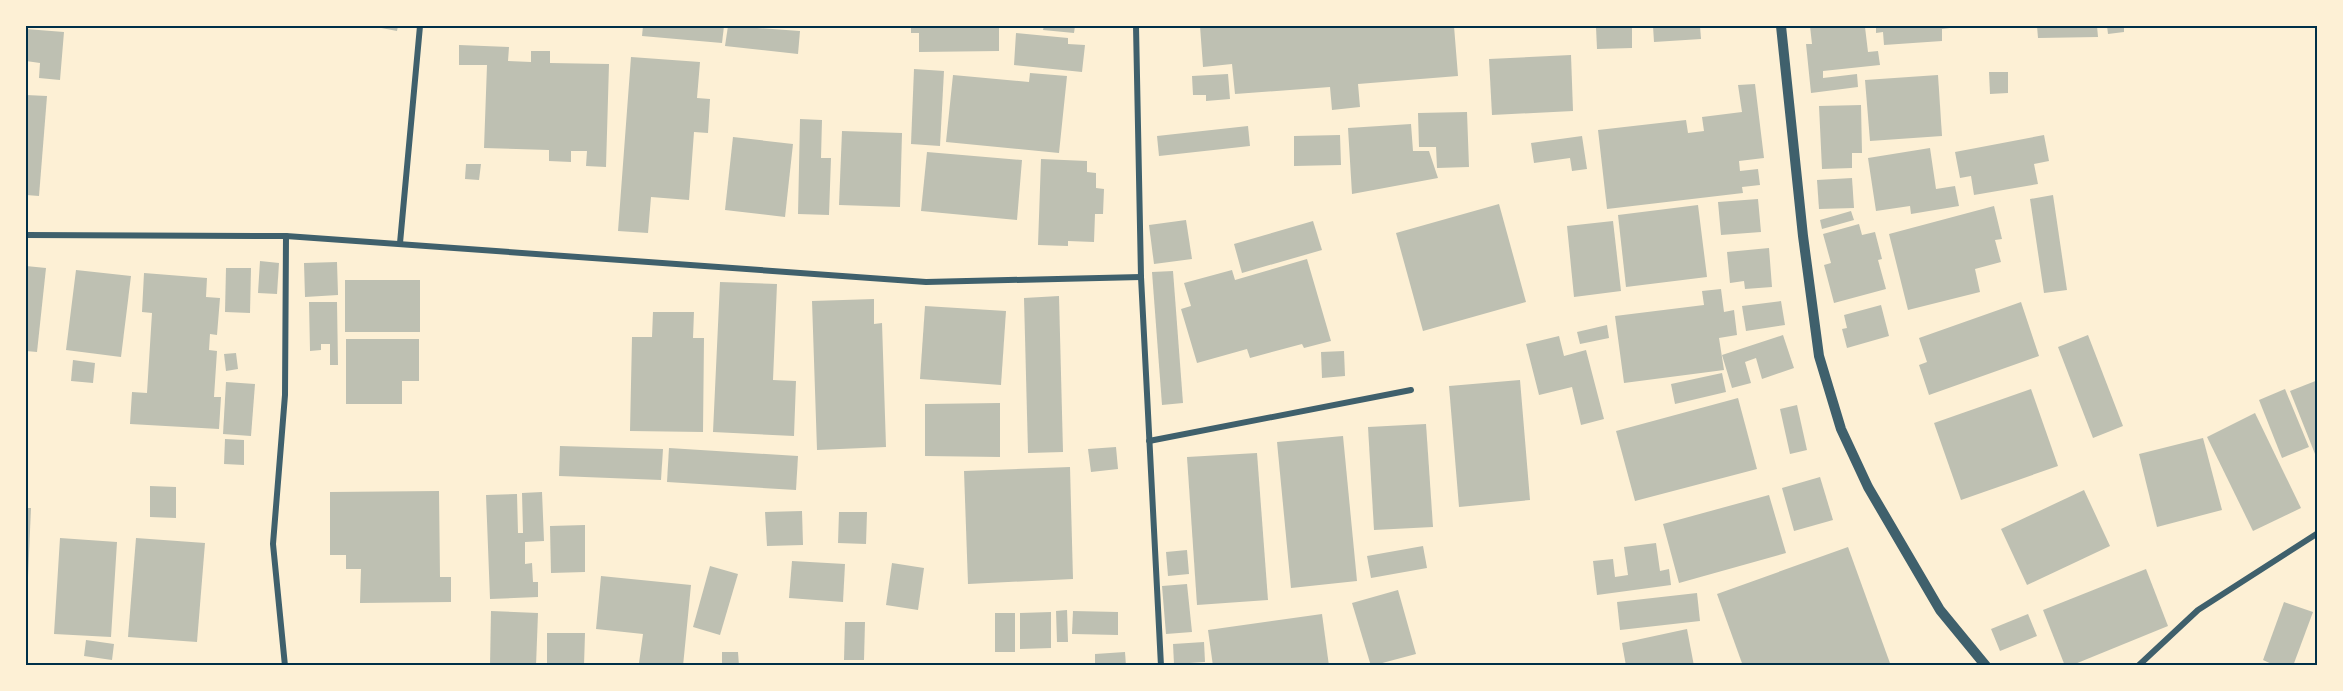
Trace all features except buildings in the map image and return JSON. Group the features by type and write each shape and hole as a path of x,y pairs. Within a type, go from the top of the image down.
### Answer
{"street":[{"path":"400,243 420,26"},
{"path":"1136,26 1141,277 1161,666"},
{"path":"1781,26 1803,236 1819,356 1841,429 1868,487 1940,610 1986,666"},
{"path":"26,235 286,236 926,282 1141,277"},
{"path":"285,666 273,544 285,395 286,236"},
{"path":"1149,441 1411,390"},
{"path":"2138,666 2198,610 2318,533"}]}
